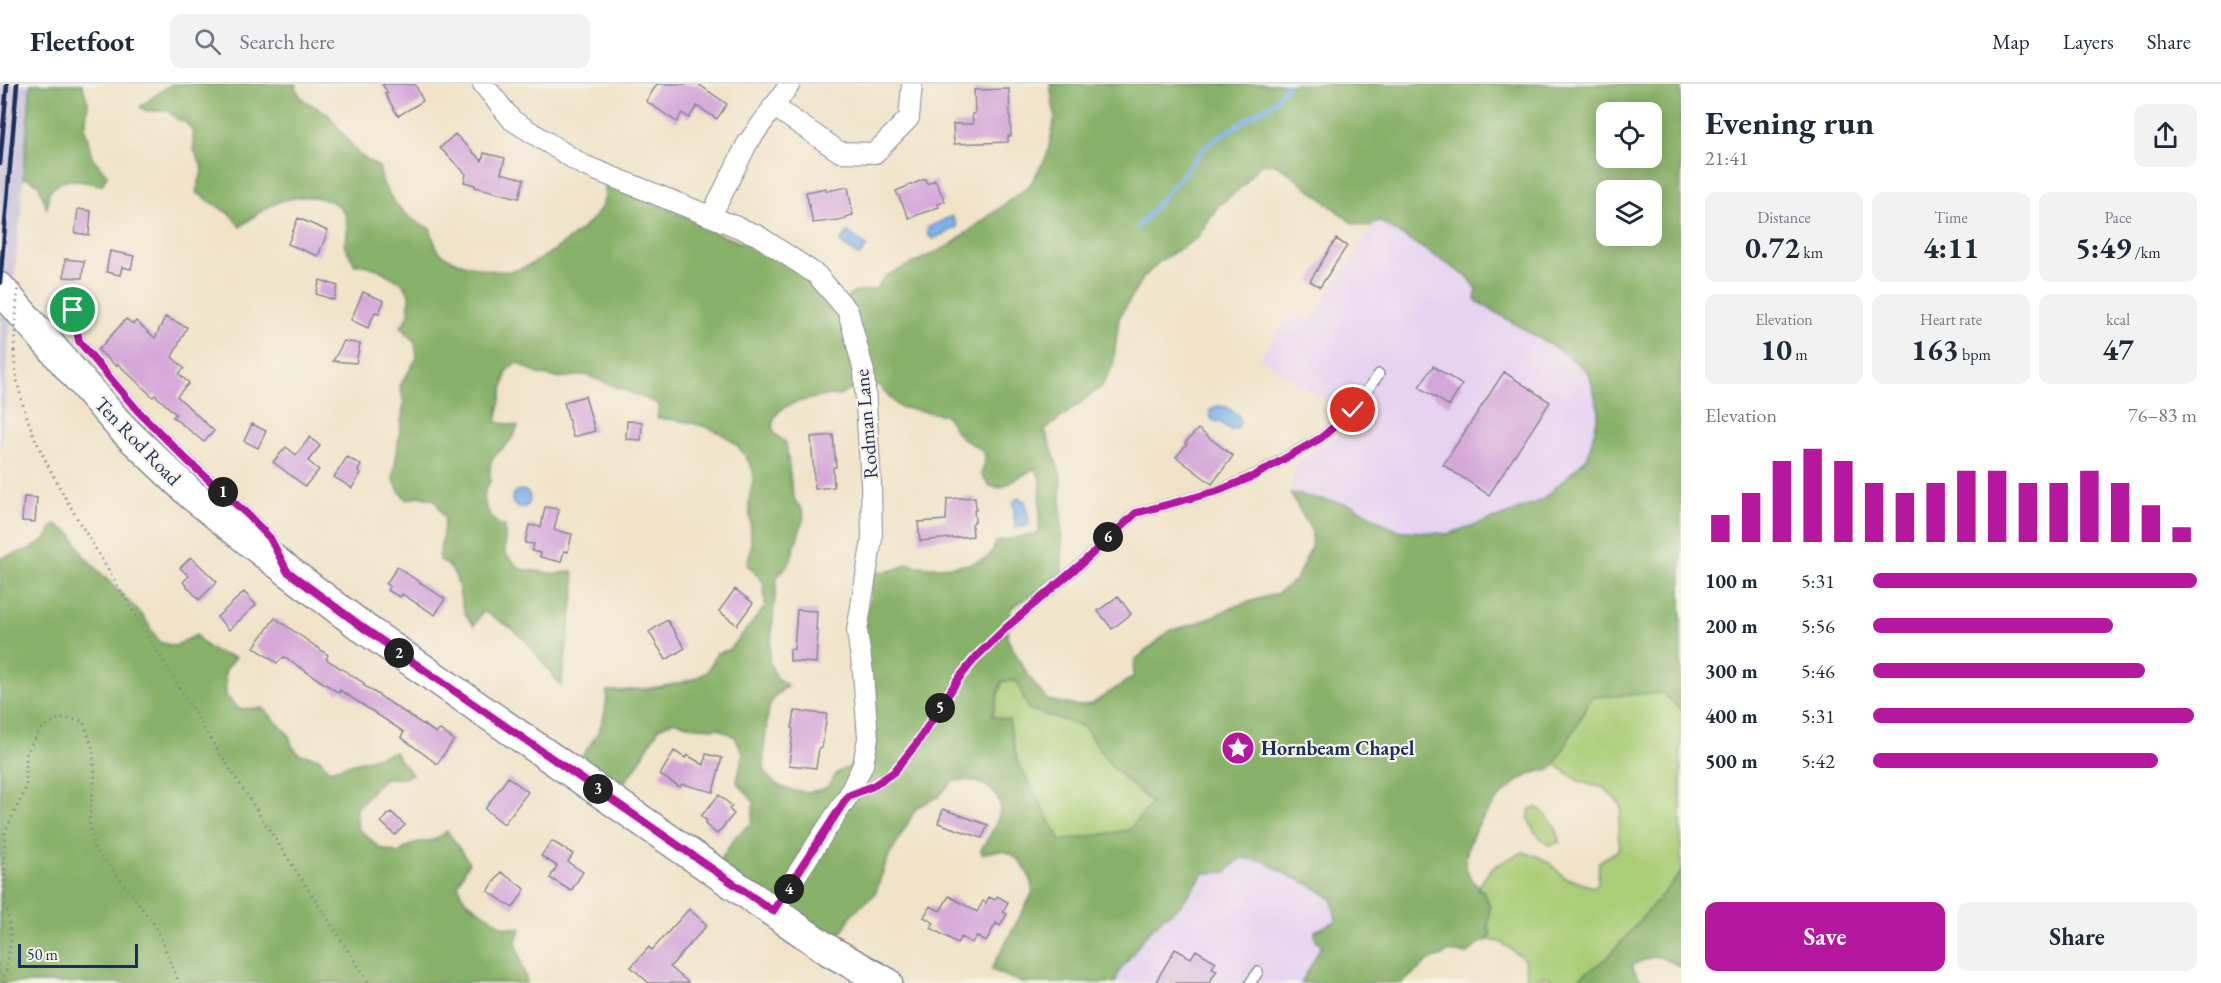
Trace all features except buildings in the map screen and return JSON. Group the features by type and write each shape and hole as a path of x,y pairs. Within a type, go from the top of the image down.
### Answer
{"main road":[{"name":"Ten Rod Road","path":"9,285 121,427 192,495 287,571 365,629 830,951 887,983"}],"street":[{"name":"Rodman Lane","path":"483,84 512,120 583,165 756,236 817,275 848,311 864,372 871,483 872,539 856,631 863,674 868,738 863,765 848,796 773,911"},
{"path":"711,216 747,144 790,84"},
{"path":"773,106 840,152 875,153 909,118 912,84"}],"lane":[{"path":"73,310 79,341 138,411 270,538 287,571"},
{"path":"848,796 873,786 894,772 917,743 959,678 977,656 1136,513 1218,491 1271,467 1321,438 1353,410 1379,374"},
{"path":"1250,983 1258,972"}],"path":[{"path":"9,285 17,382 25,414 53,477 204,729 369,983"},
{"path":"4,983 11,938 4,887 5,832 26,788 26,752 42,728 60,718 83,721 92,746 95,775 89,820 94,848 156,927 179,983"}],"shaded area":[{"path":"0,84 31,84 21,208 23,214 20,220 12,302 0,459"},
{"path":"1377,220 1468,277 1477,289 1475,300 1567,355 1589,373 1599,412 1588,457 1542,500 1448,534 1395,530 1352,505 1290,493 1297,462 1346,431 1340,411 1260,358 1292,312 1309,321"},
{"path":"1241,858 1263,861 1311,885 1332,899 1336,921 1301,983 1115,983 1119,972 1146,935 1163,918 1180,906 1204,872 1226,872"}],"green space":[{"path":"31,84 82,84 88,103 85,129 92,157 107,175 102,185 71,180 61,182 49,191 47,209 39,185 28,178 23,179"},
{"path":"171,84 297,84 295,88 303,100 327,113 359,155 380,168 384,186 397,204 413,220 430,228 439,251 455,261 485,269 504,271 511,271 533,263 584,227 602,206 605,187 615,186 687,217 704,229 781,257 841,302 853,293 875,289 886,276 949,246 1030,185 1047,156 1055,117 1050,84 1681,84 1681,710 1663,693 1592,697 1553,768 1527,776 1505,792 1484,816 1469,844 1466,857 1467,870 1480,890 1484,891 1490,906 1489,940 1480,943 1467,954 1446,952 1443,956 1430,960 1402,983 1301,983 1322,945 1315,938 1315,931 1336,921 1332,899 1311,885 1263,861 1241,858 1226,872 1204,873 1180,906 1163,918 1146,935 1119,972 1115,983 1022,983 991,970 1032,894 1031,881 1024,867 1007,852 994,851 982,854 981,850 1000,812 998,799 989,788 982,784 960,780 953,781 938,797 917,807 887,860 875,894 852,914 830,952 712,872 736,836 752,823 754,802 737,782 743,752 735,737 718,728 695,727 673,721 659,728 635,769 608,801 569,773 591,745 601,726 607,691 676,684 701,675 708,670 717,653 729,650 765,607 764,583 747,564 751,542 749,504 753,470 739,448 730,440 708,428 682,421 657,418 659,404 586,375 557,378 538,374 517,362 507,370 496,422 518,426 512,438 491,462 490,481 485,494 486,506 496,522 505,526 505,554 521,569 556,574 573,571 575,589 561,686 527,642 510,627 483,611 474,626 465,613 458,583 452,570 439,559 445,519 435,500 419,496 407,500 399,491 393,478 404,403 400,386 417,358 415,342 401,327 409,315 409,293 402,283 378,269 355,265 344,244 347,235 345,216 334,203 326,200 307,197 282,201 263,210 240,227 231,215 196,192 203,169 194,150 193,131 185,122 177,119 168,111 147,111 140,107","holes":["1274,163 1352,223 1371,227 1378,220 1468,277 1477,289 1475,300 1567,355 1589,373 1599,411 1588,457 1542,500 1448,534 1395,530 1352,505 1290,493 1312,532 1311,548 1296,579 1278,593 1236,606 1195,624 1171,630 1135,660 1133,677 1092,704 1079,706 1047,700 1029,677 1007,638 1011,608 1062,575 1061,476 1045,430 1102,386 1113,365 1119,318 1142,279 1160,261 1197,238 1218,206 1244,185 1259,165","862,384 879,385 899,407 945,415 959,435 984,452 981,474 990,486 1001,488 1035,468 1041,481 1039,533 996,542 986,558 970,564 935,567 907,563 900,568 874,572 863,637 861,725 856,730 859,745 857,755 852,764 837,773 825,788 807,792 779,786 767,774 763,761 770,705 776,695 788,686 776,677 769,661 777,577 790,562 804,517 792,491 786,443 774,433 773,423 776,415 791,404 831,395 838,396","1002,681 1017,681 1028,709 1084,727 1112,767 1152,803 1129,830 1061,841 1017,761 1009,720 992,716"]},
{"path":"56,525 71,533 84,556 143,616 159,642 175,646 196,635 213,650 236,657 225,671 226,696 239,709 263,708 289,735 292,746 299,754 319,758 329,770 395,752 412,774 404,778 385,778 375,787 356,809 358,828 380,848 398,853 414,843 434,840 447,831 469,862 458,884 465,900 504,927 521,928 516,941 527,983 0,983 0,558 38,545"},
{"path":"1002,681 1018,681 1028,709 1084,726 1112,767 1152,804 1129,830 1061,841 1017,761 1009,721 992,716"},
{"path":"1663,693 1681,710 1681,873 1609,956 1573,983 1554,983 1549,977 1536,977 1533,983 1524,983 1527,977 1524,959 1501,942 1489,940 1490,906 1478,886 1493,867 1523,852 1548,862 1564,877 1592,887 1598,884 1599,862 1617,851 1620,846 1618,834 1620,804 1604,788 1580,782 1555,764 1592,697"},
{"path":"1537,807 1552,822 1560,842 1551,845 1534,830 1529,815 1530,809"},
{"path":"1681,873 1681,967 1661,958 1651,957 1631,966 1639,978 1647,983 1573,983 1609,956"}],"water":[{"path":"952,216 957,227 933,239 932,236 929,237 927,228"},
{"path":"848,232 867,247 859,256 840,242"},
{"path":"1218,406 1226,407 1238,415 1240,423 1237,429 1229,430 1224,424 1211,419 1210,410"},
{"path":"521,490 527,493 530,499 527,505 521,508 515,505 512,499 515,493"},
{"path":"1018,498 1025,501 1029,521 1027,526 1018,528 1015,526 1013,502"}],"waterway":[{"path":"1138,227 1209,143 1274,102 1288,84"}],"railway":[{"path":"0,164 7,84"},
{"path":"0,283 17,84"}],"place":[{"name":"Hornbeam Chapel","path":"1238,748"}],"route":[{"path":"73,310 79,341 138,411 270,538 287,571 365,629 773,911 848,796 873,786 894,772 917,743 959,678 977,656 1107,538 1136,513 1218,491 1254,476 1321,438 1353,410"}]}
